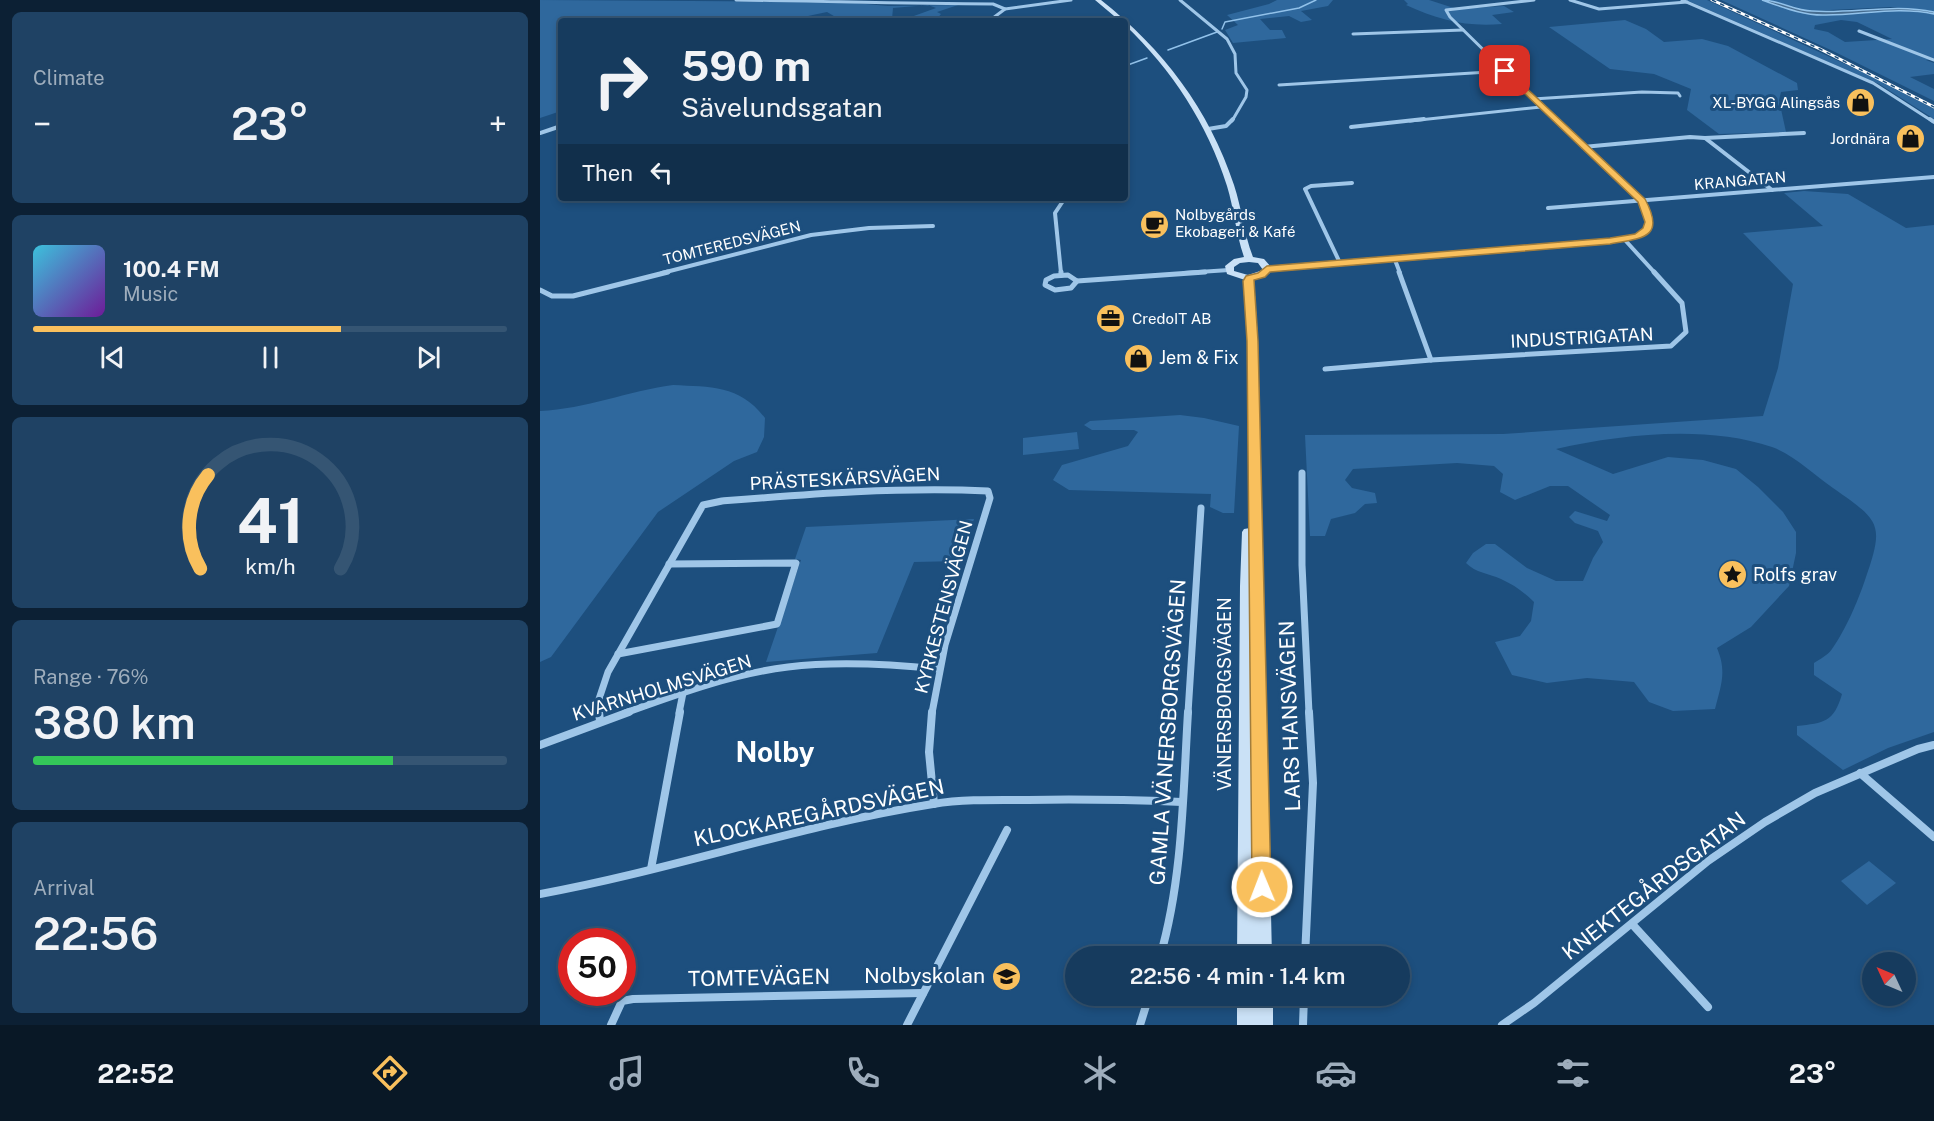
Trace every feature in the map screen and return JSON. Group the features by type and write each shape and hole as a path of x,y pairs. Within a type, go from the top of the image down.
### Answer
{"main road":[{"path":"1098,0 1120,18"},
{"path":"1128,25 1173,74 1208,129 1231,188 1249,259"},
{"path":"1249,259 1263,263 1267,269 1262,275 1249,278 1236,276 1229,270 1233,262 1249,259"},
{"name":"VÄNERSBORGSVÄGEN","path":"1249,278 1253,341 1263,946"},
{"name":"VÄNERSBORGSVÄGEN","path":"1246,946 1246,586 1253,432"},
{"path":"1246,1006 1246,1025"},
{"path":"1264,1006 1264,1025"}],"street":[{"path":"736,0 840,1 866,4 993,4 1005,9"},
{"path":"993,18 1005,9 1071,0"},
{"path":"1180,0 1224,35 1235,54 1236,73 1247,90 1246,98 1232,121 1226,126 1208,129"},
{"path":"1267,269 1624,239 1638,236 1648,229 1650,222 1642,201 1533,99 1463,30 1446,10 1534,0"},
{"path":"1570,0 1599,9 1688,2"},
{"path":"1682,0 1873,83 1934,122"},
{"path":"1353,34 1463,30"},
{"path":"1859,31 1934,60"},
{"path":"1279,85 1505,71"},
{"path":"1533,99 1642,92 1678,93 1680,96"},
{"path":"1351,127 1541,106"},
{"path":"540,133 558,127"},
{"path":"1583,147 1690,137 1804,133"},
{"path":"1705,138 1772,190"},
{"name":"KRANGATAN","path":"1548,208 1934,177"},
{"path":"1340,264 1305,189 1311,186 1352,183"},
{"path":"1061,275 1055,213 1063,201"},
{"name":"TOMTEREDSVÄGEN","path":"540,290 552,296 573,296 811,235 869,228 933,226"},
{"name":"INDUSTRIGATAN","path":"1325,369 1431,360 1671,346 1686,332 1682,303 1624,239"},
{"path":"1395,260 1431,360"},
{"path":"1077,281 1074,286 1061,290 1052,290 1045,285 1048,279 1061,275 1071,276 1077,281 1229,270"},
{"name":"LARS HANSVÄGEN","path":"1302,473 1302,565 1313,783 1306,946"},
{"name":"PRÄSTESKÄRSVÄGEN","path":"669,564 703,505 722,501 870,490 988,491"},
{"name":"KYRKESTENSVÄGEN","path":"934,804 929,736 939,669 990,498 988,491"},
{"name":"GAMLA VÄNERSBORGSVÄGEN","path":"1162,946 1174,893 1180,845 1201,508"},
{"path":"600,721 598,702 618,654 669,564 796,563 777,624 618,654"},
{"name":"KVARNHOLMSVÄGEN","path":"540,745 600,721 744,675 787,667 862,663 939,669"},
{"path":"651,869 683,693"},
{"name":"KNEKTEGÅRDSGATAN","path":"1502,1025 1534,1003 1708,861 1766,822 1815,793 1918,749 1934,745"},
{"path":"1860,774 1934,837"},
{"name":"KLOCKAREGÅRDSVÄGEN","path":"540,894 601,883 781,836 934,804 982,800 1104,799 1182,802"},
{"path":"907,1025 1006,830"},
{"path":"1632,924 1708,1007"},
{"name":"TOMTEVÄGEN","path":"611,1025 622,1001 633,999 923,993"},
{"path":"1140,1025 1146,1006"},
{"path":"1303,1025 1304,1006"}],"shaded area":[{"path":"540,0 844,2 922,6 893,8 892,18 837,18 827,12 807,18 558,18 558,112 540,118"},
{"path":"1277,0 1333,0 1328,6 1301,11 1312,20 1301,22 1289,16 1260,19 1270,30 1282,30 1286,38 1233,43 1225,30 1238,25 1227,15"},
{"path":"1404,0 1429,0 1457,9 1504,6 1514,12 1492,15 1502,24 1464,23 1418,10 1406,5 1408,4"},
{"path":"1686,0 1707,0 1871,76 1934,109 1934,119 1879,84"},
{"path":"1721,0 1762,0 1798,11 1825,15 1897,10 1934,14 1934,60 1926,60 1934,63 1934,74 1910,77 1934,89 1934,101 1833,51","holes":["1841,20 1857,22 1892,39 1845,42 1828,32 1814,29 1815,25"]},
{"path":"1762,0 1806,11 1903,8 1919,9 1934,12 1934,14 1893,11 1818,15"},
{"path":"1769,0 1934,0 1934,12 1891,7 1810,11"},
{"path":"929,5 958,5 937,12 941,14 938,18 908,18 936,8"},
{"path":"1625,20 1646,29 1664,42 1702,39 1728,46 1797,83 1798,90 1781,92 1779,100 1786,132 1719,134 1687,110 1691,89 1654,74 1610,69 1549,27"},
{"path":"1804,191 1848,194 1906,228 1934,225 1934,732 1888,748 1843,770 1797,735 1797,726 1814,724 1827,719 1839,703 1842,694 1814,675 1814,663 1832,649 1851,616 1871,561 1876,535 1874,525 1861,508 1796,460 1772,447 1720,436 1664,434 1609,439 1556,449 1613,474 1668,457 1703,460 1736,469 1783,512 1796,532 1796,553 1789,586 1751,627 1717,648 1722,672 1715,709 1673,711 1649,702 1634,682 1587,678 1547,683 1512,675 1495,642 1520,636 1531,621 1534,602 1510,584 1478,571 1466,563 1473,553 1486,544 1495,544 1527,568 1556,581 1583,581 1603,542 1598,531 1575,523 1569,517 1575,511 1607,521 1610,515 1568,486 1550,486 1515,500 1500,492 1503,474 1494,466 1457,463 1353,469 1345,480 1352,488 1375,493 1377,503 1365,504 1355,513 1331,519 1325,536 1310,536 1305,435 1503,434 1763,416 1778,368 1793,284 1743,233 1823,226 1784,193"},
{"path":"673,385 724,390 745,399 765,418 764,437 757,452 734,461 658,512 551,657 540,662 540,411 574,407"},
{"path":"1180,415 1239,426 1234,513 1223,513 1210,507 1211,494 1069,490 1053,480 1062,465 1128,446 1138,432 1134,430 1092,430 1084,425 1090,421"},
{"path":"1077,432 1079,449 1023,455 1023,438"},
{"path":"974,519 960,561 914,562 877,653 766,662 801,560 795,559 806,527"},
{"path":"1869,861 1896,883 1867,905 1841,881"}],"waterway":[{"path":"1222,29 1225,22 1299,8 1316,0"},
{"path":"1168,50 1217,32"},
{"path":"1128,65 1147,58"}],"railway":[{"path":"1712,0 1820,49 1934,107"}],"place":[{"name":"XL-BYGG Alingsås","path":"1861,103"},
{"name":"Jordnära","path":"1911,139"},
{"name":"Nolbygårds Ekobageri & Kafé","path":"1154,224"},
{"name":"CredoIT AB","path":"1111,319"},
{"name":"Jem & Fix","path":"1138,358"},
{"name":"Rolfs grav","path":"1732,575"},
{"name":"Nolbyskolan","path":"1006,976"}],"district":[{"name":"Nolby","path":"775,752"}],"route":[{"path":"1262,887 1253,341 1248,281 1249,278 1262,275 1267,269 1610,241 1638,236 1648,229 1650,222 1642,201 1505,71"}]}
